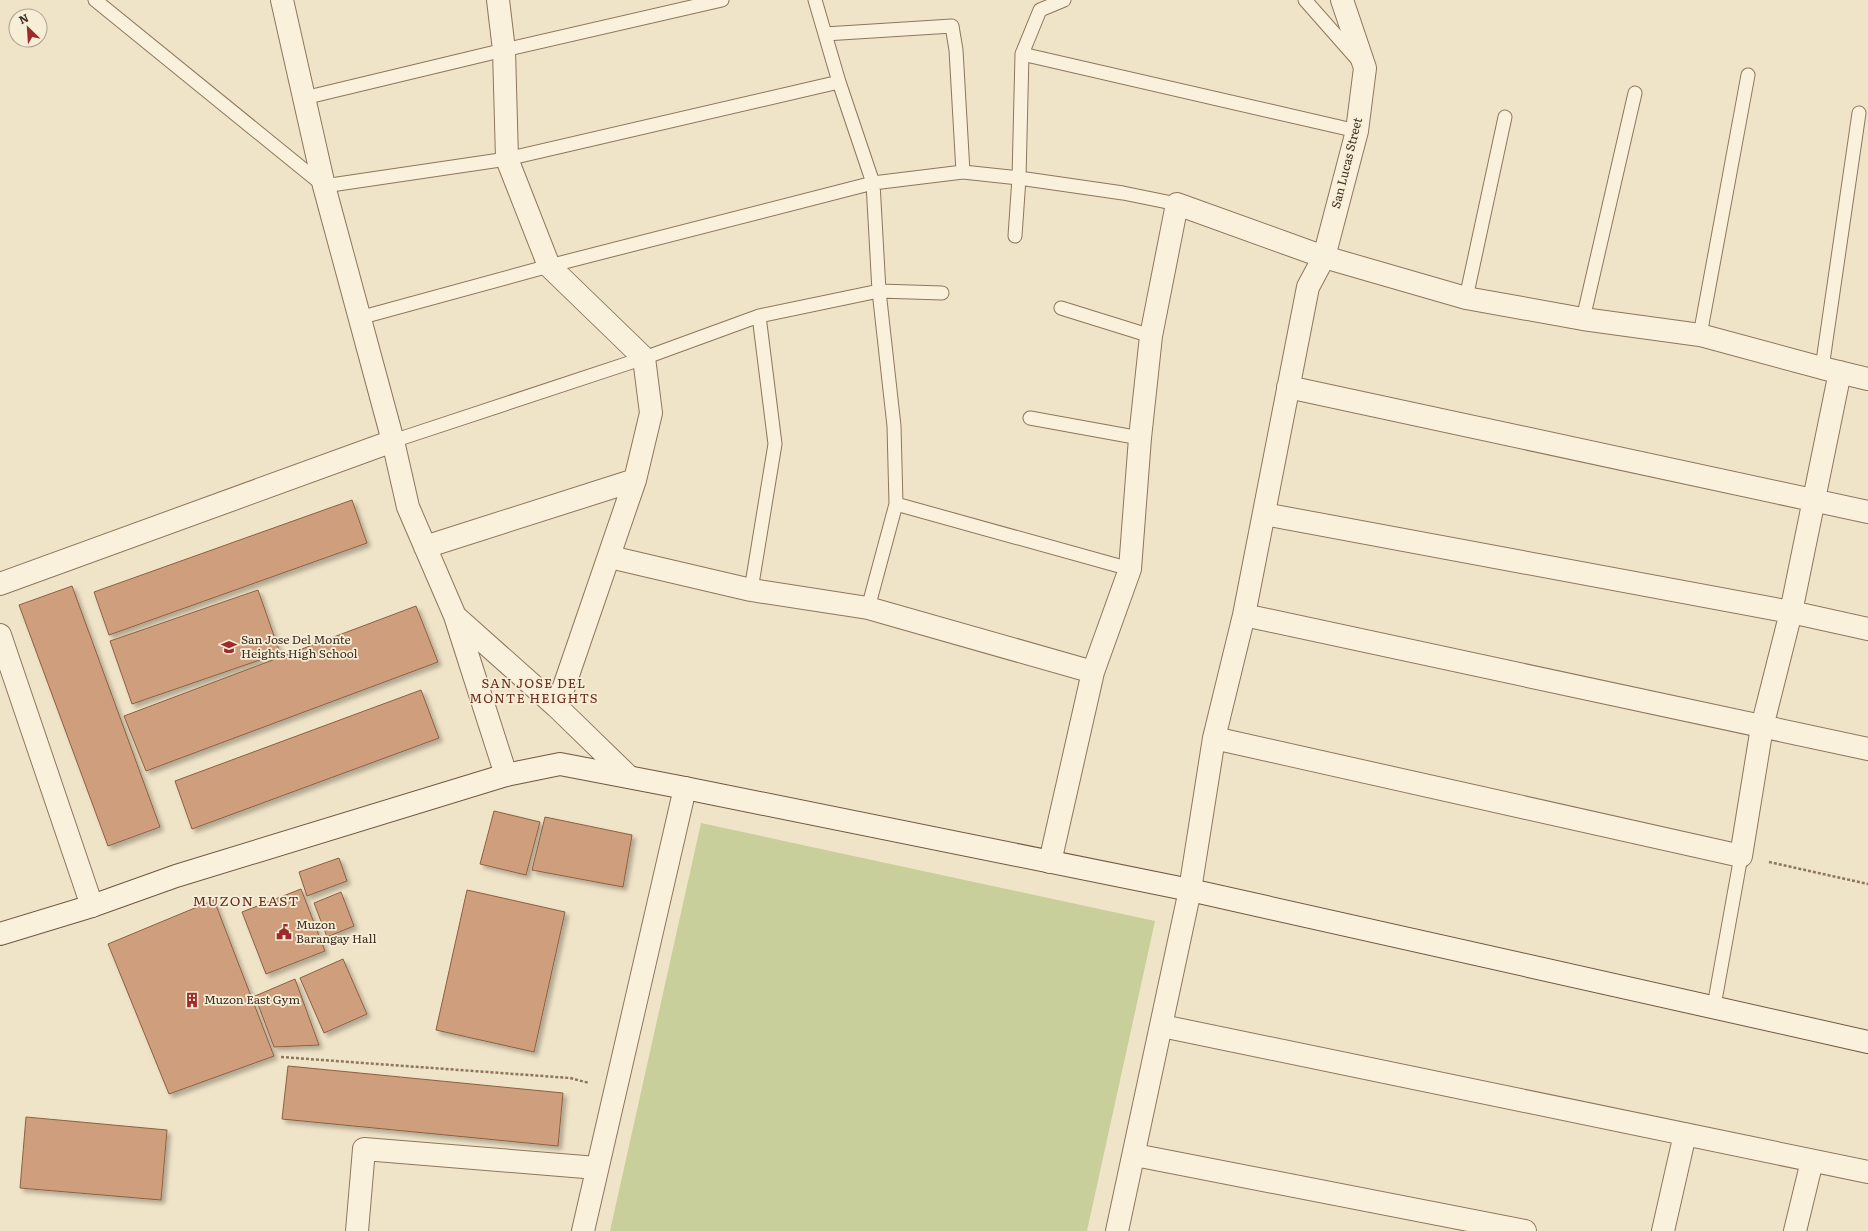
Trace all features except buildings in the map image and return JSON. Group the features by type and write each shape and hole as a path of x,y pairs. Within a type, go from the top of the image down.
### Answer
{"street":[{"path":"282,0 324,186 393,440 408,506 455,616 506,775"},
{"path":"498,0 504,50 507,159 549,266 644,358 651,413 635,480 610,557 557,708"},
{"name":"San Lucas Street","path":"1117,1231 1135,1155 1190,890 1214,738 1244,614 1308,287 1324,257 1357,131 1365,68 1346,7 1342,0"},
{"path":"1050,862 1093,672 1130,569 1140,438 1151,336 1177,204 1324,257 1466,298 1584,319 1700,335 1868,379"},
{"path":"1214,738 1741,856 1762,727 1791,612 1812,500 1831,370"},
{"path":"1288,387 1868,512"},
{"path":"0,584 393,440"},
{"path":"425,547 635,480"},
{"path":"1264,514 1791,612 1868,629"},
{"path":"610,557 751,590 868,608 1093,672"},
{"path":"1244,614 1868,749"},
{"path":"455,616 557,708 629,777"},
{"path":"0,635 92,906"},
{"path":"0,934 92,906 176,876 506,775 560,764 1190,890 1714,1006 1868,1042"},
{"path":"583,1231 685,788"},
{"path":"1162,1026 1868,1172"},
{"path":"1663,1231 1684,1134"},
{"path":"357,1231 364,1149 597,1168"},
{"path":"1135,1155 1525,1231"},
{"path":"1795,1231 1812,1161"}],"lane":[{"path":"95,0 324,186 507,159 839,82"},
{"path":"304,98 722,0"},
{"path":"815,0 839,82 873,183 879,291 894,426 896,504 868,608"},
{"path":"1015,236 1019,178 1022,54 1040,10 1064,0"},
{"path":"1305,0 1365,68"},
{"path":"825,34 952,26 956,50 963,172"},
{"path":"1022,54 1357,131"},
{"path":"1700,335 1748,75"},
{"path":"1584,319 1635,93"},
{"path":"1831,370 1859,113"},
{"path":"1466,298 1505,117"},
{"path":"359,318 549,266 873,183 963,172 1019,178 1123,193 1177,204"},
{"path":"393,440 644,358 759,316 879,291 942,292"},
{"path":"1061,308 1151,336"},
{"path":"751,590 775,444 759,316"},
{"path":"1030,418 1140,438"},
{"path":"896,504 1130,569"},
{"path":"1714,1006 1741,856"}],"path":[{"path":"1741,856 1868,884"},
{"path":"280,1057 570,1078 582,1082"}],"green space":[{"path":"701,823 1155,921 1087,1231 610,1231"}],"place":[{"name":"San Jose Del Monte Heights High School","path":"229,647"},
{"name":"Muzon Barangay Hall","path":"284,932"},
{"name":"Muzon East Gym","path":"192,1000"}],"district":[{"name":"SAN JOSE DEL MONTE HEIGHTS","path":"534,690"},
{"name":"MUZON EAST","path":"246,901"}]}
